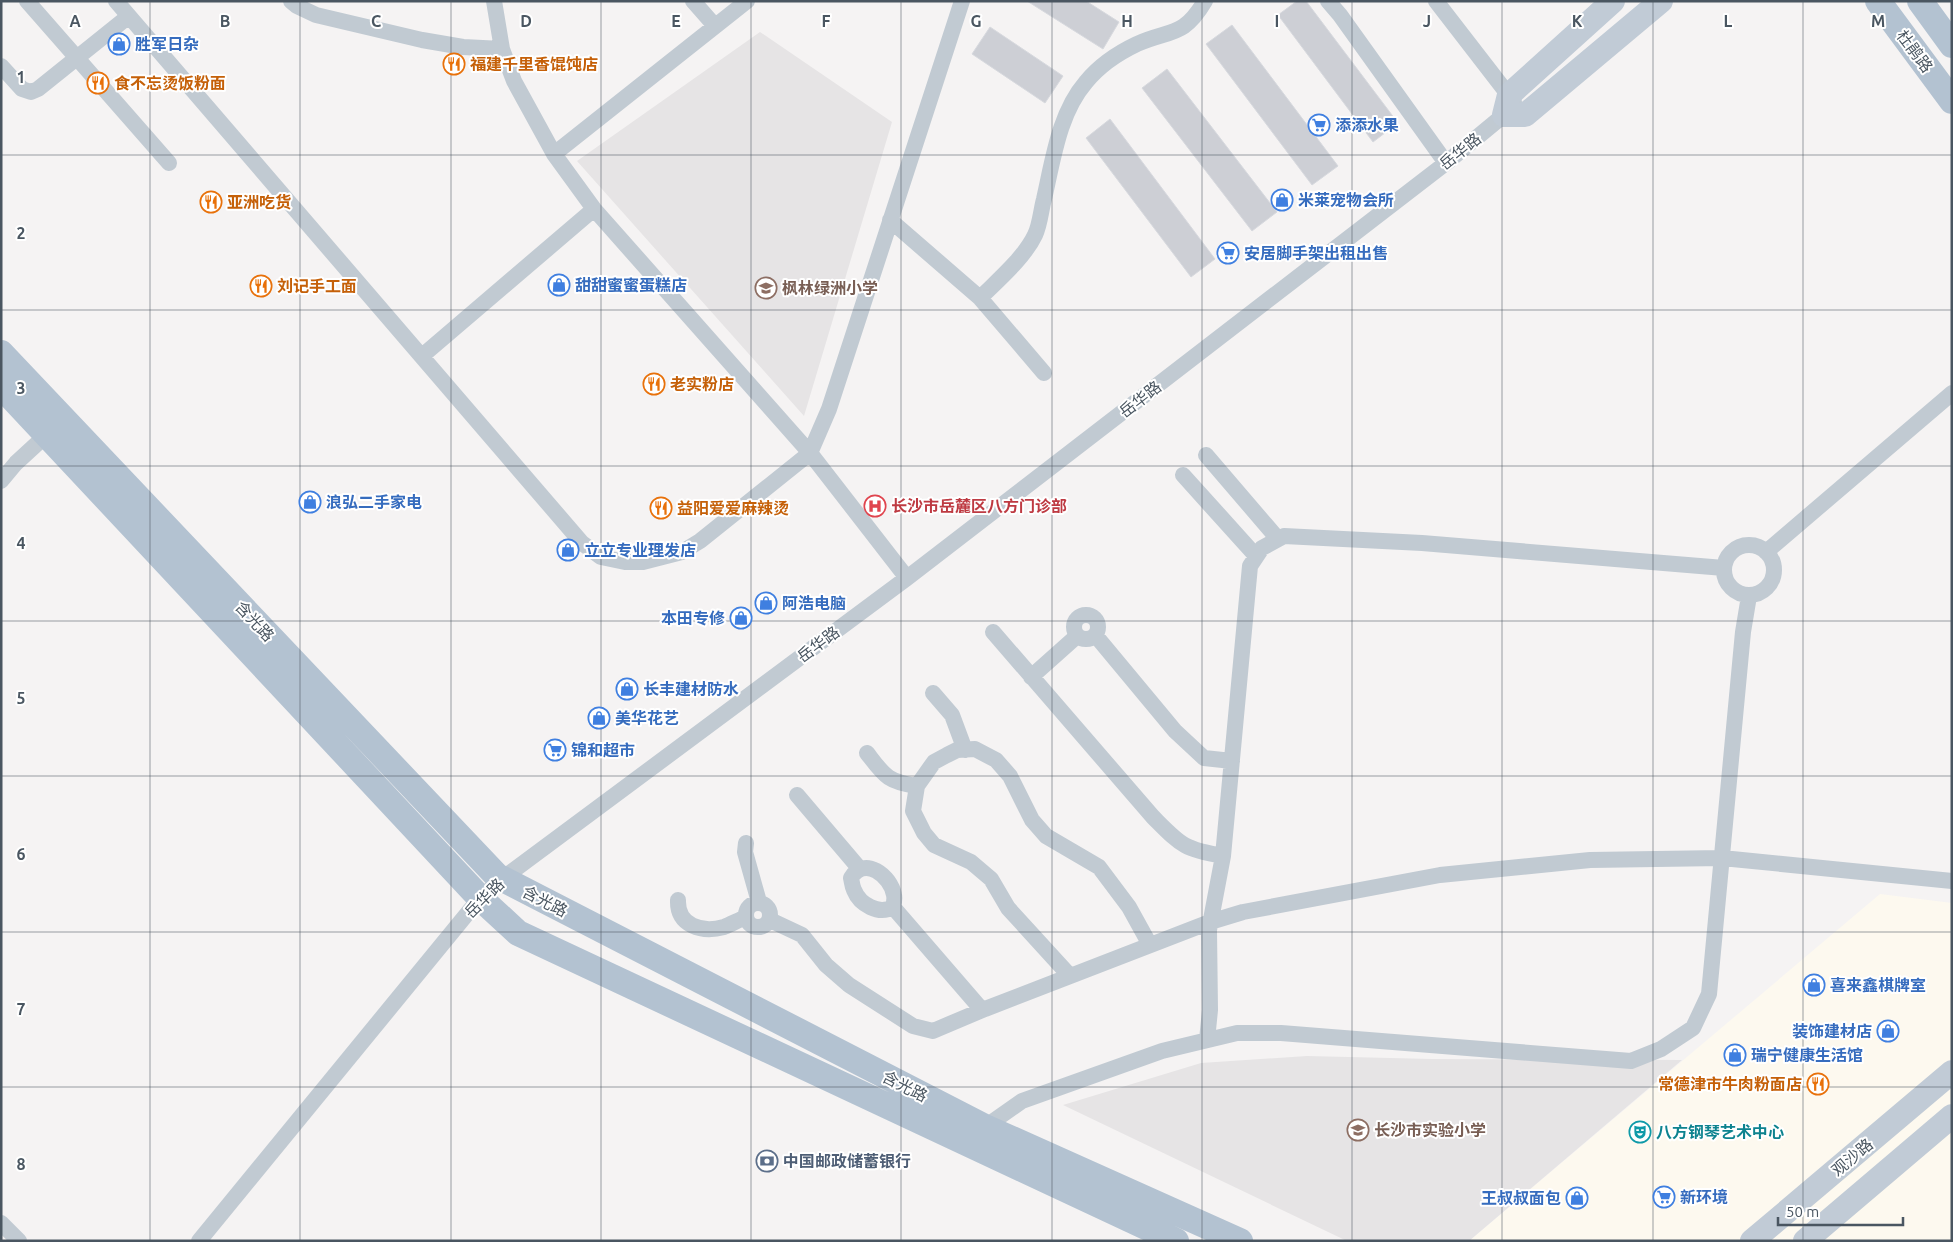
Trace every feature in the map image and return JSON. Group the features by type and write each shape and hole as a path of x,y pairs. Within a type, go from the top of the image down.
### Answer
{"main road":[{"name":"岳华路","path":"1512,109 1613,1"},
{"name":"岳华路","path":"1512,109 1661,1"},
{"name":"杜鹃路","path":"1878,1 1952,100"},
{"name":"杜鹃路","path":"1920,1 1952,45"},
{"name":"含光路","path":"1,353 56,427 480,898 518,933 1176,1241"},
{"name":"含光路","path":"1,386 56,427 502,880 985,1127 1240,1241"},
{"name":"观沙路","path":"1752,1241 1952,1072"},
{"name":"观沙路","path":"1805,1241 1952,1116"}],"street":[{"path":"27,1 169,163"},
{"path":"116,1 582,543 601,557 625,562 643,562 682,552 700,541 810,453 829,409 962,1"},
{"path":"291,1 316,15 422,40 463,47 502,49"},
{"path":"494,1 502,49 518,89 554,154 594,209 810,453 907,578"},
{"path":"693,1 715,26"},
{"path":"554,154 747,1"},
{"path":"980,298 1027,249 1036,234 1052,164 1068,109 1086,82 1109,60 1138,44 1164,36 1187,25 1205,1"},
{"path":"1328,1 1446,163"},
{"path":"1436,1 1512,109"},
{"path":"1,66 22,89 31,92 38,89 129,16"},
{"name":"岳华路","path":"199,1241 480,898 907,578 1446,163 1512,109"},
{"path":"422,356 594,209"},
{"path":"890,220 980,298 1044,373"},
{"path":"1766,552 1952,393"},
{"path":"1,481 16,462 56,427"},
{"path":"1206,456 1278,539"},
{"path":"1183,475 1256,556"},
{"path":"1207,1040 1210,1010 1210,922 1222,856 1250,566 1262,548 1284,536 1422,543 1724,568"},
{"path":"1749,544 1764,549 1766,552 1773,562 1773,578 1764,591 1749,596 1734,590 1724,578 1724,562 1734,549 1749,544"},
{"path":"985,1127 1022,1101 1162,1051 1237,1033 1281,1033 1631,1061 1661,1049 1693,1028 1709,994 1743,632 1749,596"},
{"path":"1032,677 1078,636 1074,630 1074,624 1078,618 1083,615 1090,615 1098,624 1096,636 1174,731 1204,758 1232,761"},
{"path":"993,632 1153,817 1179,843 1192,850 1222,856"},
{"path":"933,692 952,715 965,750"},
{"path":"1070,976 1008,908 991,879 971,862 934,845 924,833 913,811 917,786 934,762 957,750 975,749 996,760 1010,776 1032,820 1046,836 1099,867 1129,907 1150,945"},
{"path":"867,753 890,780 900,784 917,786"},
{"path":"797,795 859,868"},
{"path":"746,843 745,852 760,902"},
{"path":"770,920 802,935 826,965 849,985 913,1026 933,1031 982,1010 1210,922 1243,912 1440,875 1590,860 1722,858 1952,881"},
{"path":"893,907 887,911 878,911 866,904 854,891 851,878 855,870 862,867 876,870 888,882 894,894 893,907 982,1010"},
{"path":"678,900 681,917 692,926 704,929 723,927 746,917"},
{"path":"760,902 767,905 771,912 770,920 765,926 758,928 750,924 746,917 746,910 752,904 760,902"},
{"path":"1,1222 19,1241"}],"shaded area":[{"name":"枫林绿洲小学","path":"760,32 892,122 804,416 577,161"},
{"path":"1880,894 1952,903 1952,1241 1469,1241"},
{"name":"长沙市实验小学","path":"1307,1056 1432,1059 1682,1060 1469,1241 1347,1241 1063,1105 1201,1063"}],"building":[{"path":"1027,1 1086,1 1119,22 1103,49"},
{"path":"1297,1 1306,1 1398,123 1373,142 1278,15"},
{"path":"1232,25 1338,166 1312,185 1206,44"},
{"path":"990,27 1063,76 1045,103 972,54"},
{"path":"1167,69 1277,212 1252,231 1142,88"},
{"path":"1110,119 1215,259 1191,277 1086,138"}],"place":[{"name":"胜军日杂","path":"119,44"},
{"name":"福建千里香馄饨店","path":"454,64"},
{"name":"食不忘烫饭粉面","path":"98,83"},
{"name":"添添水果","path":"1319,125"},
{"name":"米莱宠物会所","path":"1282,200"},
{"name":"亚洲吃货","path":"211,202"},
{"name":"安居脚手架出租出售","path":"1228,253"},
{"name":"甜甜蜜蜜蛋糕店","path":"559,285"},
{"name":"刘记手工面","path":"261,286"},
{"name":"枫林绿洲小学","path":"766,288"},
{"name":"老实粉店","path":"654,384"},
{"name":"浪弘二手家电","path":"310,502"},
{"name":"长沙市岳麓区八方门诊部","path":"875,506"},
{"name":"益阳爱爱麻辣烫","path":"661,508"},
{"name":"立立专业理发店","path":"568,550"},
{"name":"阿浩电脑","path":"766,603"},
{"name":"本田专修","path":"741,618"},
{"name":"长丰建材防水","path":"627,689"},
{"name":"美华花艺","path":"599,718"},
{"name":"锦和超市","path":"555,750"},
{"name":"喜来鑫棋牌室","path":"1814,985"},
{"name":"装饰建材店","path":"1888,1031"},
{"name":"瑞宁健康生活馆","path":"1735,1055"},
{"name":"常德津市牛肉粉面店","path":"1818,1084"},
{"name":"长沙市实验小学","path":"1358,1130"},
{"name":"八方钢琴艺术中心","path":"1640,1132"},
{"name":"中国邮政储蓄银行","path":"767,1161"},
{"name":"新环境","path":"1664,1197"},
{"name":"王叔叔面包","path":"1577,1198"}]}
